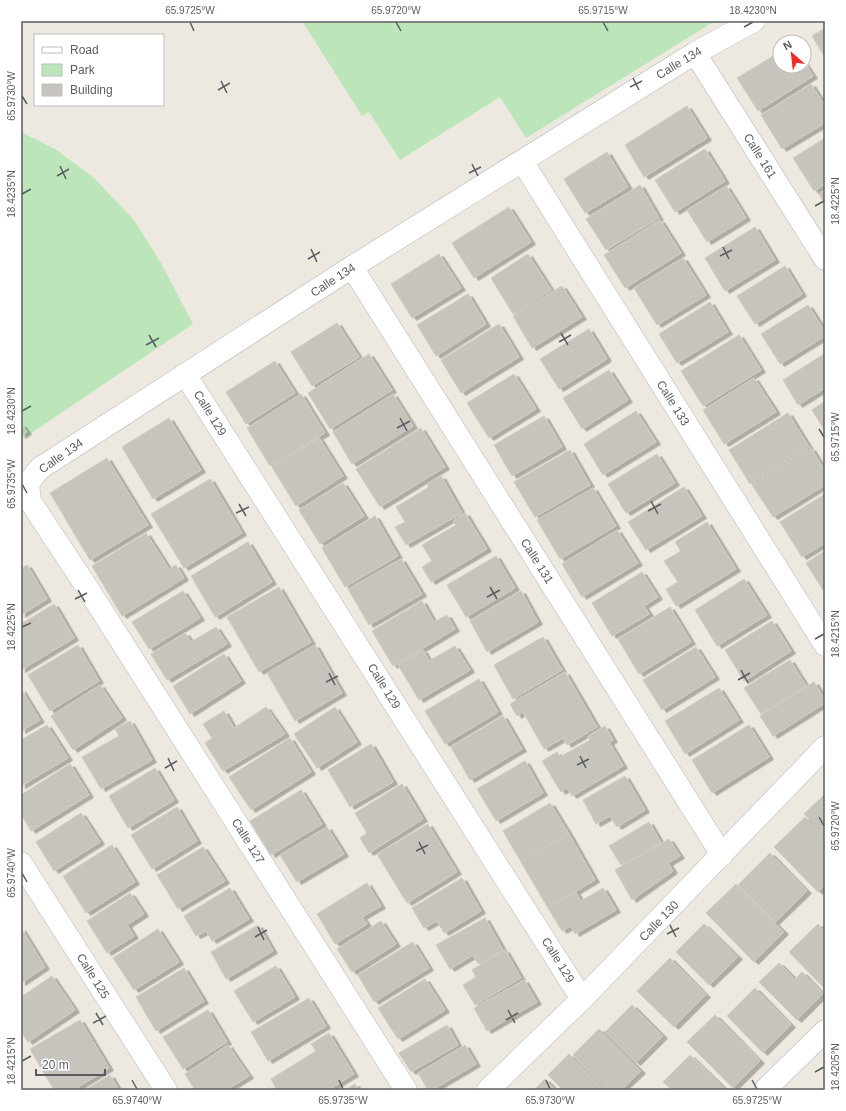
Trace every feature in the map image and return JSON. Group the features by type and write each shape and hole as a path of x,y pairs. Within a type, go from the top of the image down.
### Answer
{"street":[{"name":"Calle 134","path":"90,592 30,501 28,484 39,469 352,267 695,53 754,21"},
{"name":"Calle 161","path":"695,53 825,259"},
{"name":"Calle 133","path":"522,161 825,645"},
{"name":"Calle 131","path":"352,267 722,855"},
{"name":"Calle 129","path":"185,374 582,999"},
{"name":"Calle 127","path":"90,592 406,1090"},
{"name":"Calle 130","path":"488,1090 582,999 825,747"},
{"name":"Calle 125","path":"21,863 166,1090"},
{"path":"765,1090 825,1031"}],"green space":[{"path":"302,21 715,21 526,138 500,97 400,160 369,112 362,116"},
{"path":"21,132 55,149 93,177 134,220 161,263 193,324 21,440"}],"building":[{"path":"825,28 825,57 812,36"},
{"path":"772,57 772,74 812,74 813,76 758,111 737,78"},
{"path":"811,84 825,106 825,123 782,149 761,115"},
{"path":"687,106 707,138 644,177 625,145"},
{"path":"825,138 825,184 814,191 793,158"},
{"path":"705,149 725,181 675,212 655,180"},
{"path":"607,152 628,187 585,213 564,179"},
{"path":"640,185 659,218 606,250 586,219"},
{"path":"726,186 746,218 707,242 687,210"},
{"path":"825,190 825,204 819,194"},
{"path":"509,207 531,242 474,278 452,243"},
{"path":"660,220 681,253 625,288 604,255"},
{"path":"755,227 775,260 725,291 705,258"},
{"path":"439,254 461,288 412,318 391,284"},
{"path":"528,254 551,290 513,314 491,278"},
{"path":"683,258 706,295 657,325 634,288"},
{"path":"785,266 802,294 755,324 737,296"},
{"path":"562,286 582,317 532,348 513,316"},
{"path":"468,294 486,324 436,356 417,325"},
{"path":"710,302 728,332 677,363 659,334"},
{"path":"808,305 825,332 825,336 780,364 761,334"},
{"path":"337,323 359,357 312,386 291,352"},
{"path":"499,324 519,357 461,393 441,360"},
{"path":"589,329 607,359 559,389 540,359"},
{"path":"739,335 761,370 703,406 681,371"},
{"path":"369,354 392,390 330,429 308,393"},
{"path":"824,354 825,388 798,405 783,380"},
{"path":"275,361 295,393 246,424 226,392"},
{"path":"609,370 628,400 582,429 563,398"},
{"path":"514,374 536,409 489,438 467,403"},
{"path":"754,378 776,412 724,444 703,410"},
{"path":"301,394 325,433 270,466 247,428"},
{"path":"393,394 413,426 352,464 333,432"},
{"path":"825,401 825,431 812,410"},
{"path":"636,411 656,442 603,475 584,444"},
{"path":"788,413 809,447 750,484 729,450"},
{"path":"544,416 562,447 512,476 494,445"},
{"path":"169,418 201,470 153,499 122,447"},
{"path":"21,424 27,432 21,436"},
{"path":"421,428 445,467 380,507 356,469"},
{"path":"319,438 343,476 296,506 272,467"},
{"path":"811,448 825,471 825,485 773,517 752,485"},
{"path":"570,450 590,485 535,517 514,482"},
{"path":"657,454 675,483 626,513 608,484"},
{"path":"107,458 148,525 90,560 50,493"},
{"path":"441,476 462,513 406,545 395,527 405,522 396,507 429,487 427,484"},
{"path":"210,479 242,533 184,568 151,514"},
{"path":"343,483 364,516 320,544 299,510"},
{"path":"684,487 702,516 646,550 628,522"},
{"path":"593,488 616,526 560,559 537,520"},
{"path":"825,494 825,543 802,557 780,522"},
{"path":"465,513 487,549 431,582 422,567 432,561 422,545 456,525 453,521"},
{"path":"375,516 398,556 345,587 322,548"},
{"path":"707,522 736,569 676,606 666,589 678,582 664,561 681,551 675,542"},
{"path":"617,530 638,563 582,597 562,564"},
{"path":"146,533 169,569 176,565 184,578 122,616 92,566"},
{"path":"248,542 272,582 215,617 191,576"},
{"path":"825,551 825,593 806,563"},
{"path":"496,556 515,588 466,617 447,585"},
{"path":"401,559 422,594 369,625 348,589"},
{"path":"27,565 47,599 21,615 21,569"},
{"path":"642,572 658,597 644,606 649,614 612,636 592,603"},
{"path":"744,579 767,615 717,646 695,610"},
{"path":"279,587 311,642 259,672 227,617"},
{"path":"183,591 200,618 149,649 132,622"},
{"path":"521,591 538,622 487,652 470,621"},
{"path":"422,601 434,622 447,615 455,629 393,666 372,631"},
{"path":"54,604 74,638 21,670 21,624"},
{"path":"670,607 691,642 639,674 618,639"},
{"path":"772,621 791,651 744,681 725,650"},
{"path":"216,627 227,644 167,680 151,654 185,633 191,642"},
{"path":"543,637 562,670 513,699 494,665"},
{"path":"78,645 99,681 50,711 28,675"},
{"path":"315,645 342,693 295,721 267,673"},
{"path":"455,646 470,670 419,700 398,665 423,650 429,661"},
{"path":"696,647 715,677 662,710 643,680"},
{"path":"224,654 241,681 190,714 173,686"},
{"path":"790,660 806,686 761,714 744,688"},
{"path":"565,672 597,727 567,745 563,738 544,749 523,712 517,716 510,704"},
{"path":"479,679 498,712 445,744 425,711"},
{"path":"814,682 825,700 825,703 773,736 760,716"},
{"path":"100,685 122,718 73,750 51,716"},
{"path":"719,688 739,720 685,754 665,721"},
{"path":"21,689 40,720 21,731"},
{"path":"266,707 285,734 223,771 205,743 212,738 203,724 224,711 234,728"},
{"path":"335,707 357,742 317,768 294,734"},
{"path":"503,716 522,749 470,780 451,747"},
{"path":"130,721 152,760 101,789 82,757 119,736 115,729"},
{"path":"47,725 68,758 21,786 21,740"},
{"path":"749,725 769,757 712,793 692,760"},
{"path":"605,726 613,740 609,742 623,766 572,796 567,788 561,792 542,761 557,752 560,757 590,740 588,736"},
{"path":"290,738 311,772 251,810 229,777"},
{"path":"371,744 393,782 350,807 328,770"},
{"path":"525,761 543,793 496,821 477,789"},
{"path":"70,764 89,795 31,831 21,814 21,795"},
{"path":"155,768 174,800 128,828 109,796"},
{"path":"625,776 645,810 617,827 610,816 596,824 583,800"},
{"path":"402,784 423,819 369,853 360,838 367,833 355,813"},
{"path":"301,790 322,824 271,855 250,821"},
{"path":"825,794 825,835 804,814"},
{"path":"550,803 569,834 521,862 503,831"},
{"path":"177,807 197,841 152,869 131,835"},
{"path":"81,813 100,842 54,871 36,842"},
{"path":"805,817 825,838 825,885 818,892 774,847"},
{"path":"649,822 661,843 621,865 609,846"},
{"path":"428,824 457,872 407,903 377,854"},
{"path":"327,827 344,854 297,882 280,855"},
{"path":"569,834 595,880 548,908 521,862"},
{"path":"669,839 680,856 668,863 673,871 632,900 615,870"},
{"path":"112,845 135,882 86,913 63,876"},
{"path":"203,847 225,881 178,909 157,875"},
{"path":"770,853 807,891 775,922 738,885"},
{"path":"462,878 481,911 444,933 437,921 424,928 412,908"},
{"path":"367,883 381,906 362,917 367,924 335,944 317,914"},
{"path":"736,884 784,932 754,962 706,913"},
{"path":"230,888 249,919 212,941 206,931 196,936 184,916"},
{"path":"603,888 616,910 575,934 571,926 562,931 548,908 575,891 581,901"},
{"path":"130,893 144,914 127,925 134,936 107,953 87,921"},
{"path":"485,918 503,950 478,964 473,955 450,969 436,945"},
{"path":"381,921 396,944 352,972 337,949"},
{"path":"704,924 738,957 709,985 676,952"},
{"path":"818,924 825,931 825,989 789,952"},
{"path":"258,925 273,951 226,979 211,952"},
{"path":"21,928 45,967 21,983"},
{"path":"158,929 179,962 134,990 113,958"},
{"path":"413,942 429,968 374,1002 358,975"},
{"path":"505,950 521,978 475,1005 463,985 476,977 472,970"},
{"path":"670,958 706,995 674,1027 637,991"},
{"path":"779,963 795,979 802,972 823,994 797,1020 759,982"},
{"path":"276,966 295,997 253,1022 234,991"},
{"path":"184,968 204,1001 156,1031 136,997"},
{"path":"52,976 75,1010 28,1042 21,1031 21,997"},
{"path":"425,979 445,1010 398,1039 378,1008"},
{"path":"524,980 537,1002 487,1031 474,1008"},
{"path":"755,988 791,1025 763,1053 727,1016"},
{"path":"309,998 326,1026 268,1061 251,1032"},
{"path":"632,1005 663,1036 636,1063 605,1032"},
{"path":"208,1010 227,1042 183,1069 163,1037"},
{"path":"715,1015 760,1061 733,1088 687,1042"},
{"path":"80,1020 109,1068 73,1090 54,1090 30,1049"},
{"path":"447,1025 458,1045 411,1072 399,1053"},
{"path":"599,1029 641,1071 621,1090 607,1090 573,1055"},
{"path":"329,1033 354,1074 328,1090 277,1090 271,1079 316,1051 311,1044"},
{"path":"228,1045 249,1076 226,1090 195,1090 185,1074"},
{"path":"465,1045 476,1064 432,1090 428,1090 418,1073"},
{"path":"569,1054 605,1090 563,1090 548,1075"},
{"path":"690,1055 726,1090 672,1090 663,1082"},
{"path":"110,1075 119,1090 85,1090"},
{"path":"545,1079 556,1090 534,1090"},
{"path":"355,1084 359,1090 345,1090"}]}
